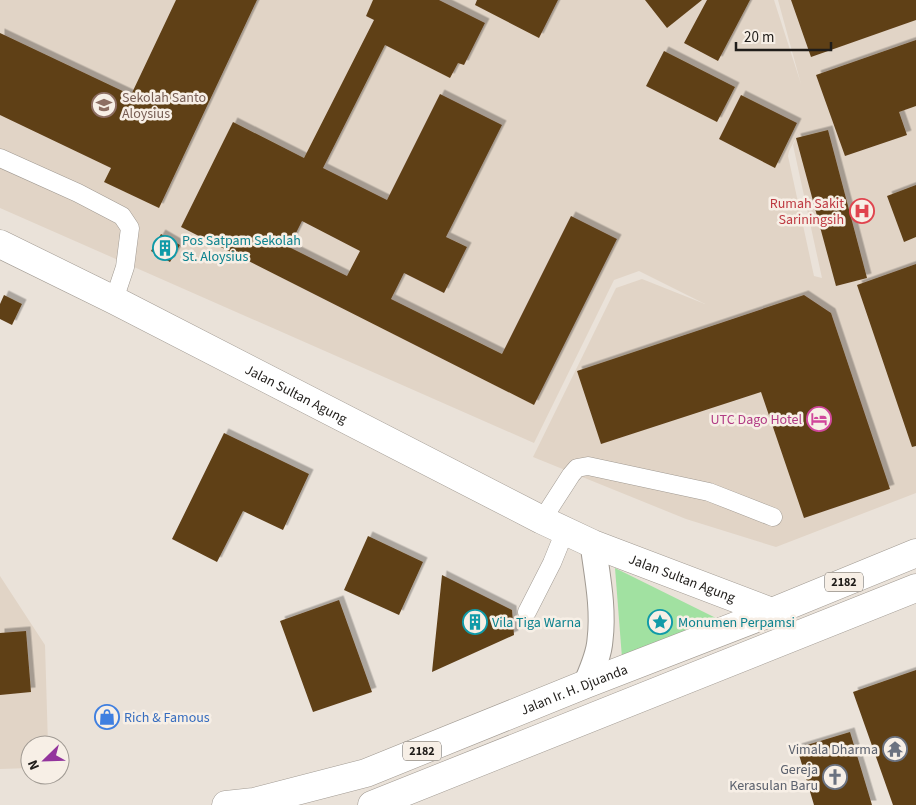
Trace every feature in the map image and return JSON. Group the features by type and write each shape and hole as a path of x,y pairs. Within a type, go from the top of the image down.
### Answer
{"main road":[{"name":"Jalan Sultan Agung","path":"0,244 114,300 592,544 772,612"},
{"name":"Jalan Ir. H. Djuanda","path":"226,805 254,803 366,773 916,553"},
{"name":"2182","path":"372,805 916,588"}],"street":[{"path":"586,684 595,664 600,640 600,596 592,544"}],"lane":[{"path":"1,160 78,193 122,216 130,228 125,267 114,300"},
{"path":"527,612 552,563 554,525 571,475 577,468 588,466 709,492 773,517"}],"shaded area":[{"path":"0,0 774,0 801,84 778,0 916,0 916,493 776,547 686,519 533,457 616,288 642,279 705,304 639,271 614,280 534,443 0,208","holes":["800,130 793,145 822,278 814,276 788,156 789,151"]},
{"path":"0,576 45,645 48,735 20,735 20,768 0,769"}],"green space":[{"path":"615,568 718,619 622,658"}],"building":[{"name":"Sekolah Santo Aloysius","path":"176,0 257,0 159,208 104,182 111,168 0,115 0,33 131,95"},
{"path":"373,0 439,0 485,23 464,65 458,63 450,78 385,45 323,168 387,200 440,94 502,125 446,237 467,247 444,293 404,273 391,299 502,354 571,216 617,239 534,405 181,227 233,122 304,158 374,20 366,16","holes":["302,221 360,251 347,276 289,247"]},
{"path":"477,0 558,0 539,38 475,5"},
{"path":"645,0 702,0 667,28"},
{"path":"707,0 750,0 718,61 684,43"},
{"path":"791,0 916,0 916,20 811,57"},
{"path":"916,40 916,106 899,112 907,135 845,156 816,75"},
{"path":"664,51 735,87 717,122 646,86"},
{"path":"741,95 797,123 775,168 719,139"},
{"path":"828,130 867,278 836,286 796,138"},
{"path":"916,185 916,237 904,242 887,196"},
{"name":"Pos Satpam Sekolah St. Aloysius","path":"161,234 180,245 170,262 151,251"},
{"path":"916,264 916,446 912,447 857,285"},
{"path":"4,295 22,304 12,325 0,319 0,304"},
{"path":"804,295 831,313 890,489 804,518 761,392 601,444 577,371"},
{"path":"224,433 309,474 283,530 243,511 217,562 172,539"},
{"path":"368,536 423,562 399,615 344,590"},
{"name":"Vila Tiga Warna","path":"442,575 512,610 514,635 432,672"},
{"path":"339,600 372,692 313,712 280,621"},
{"path":"26,631 31,692 0,695 0,633"},
{"name":"Vimala Dharma","path":"916,670 916,805 893,805 853,692"},
{"name":"Gereja Kerasulan Baru","path":"850,732 872,805 814,805 797,748"}],"place":[{"name":"Sekolah Santo Aloysius","path":"104,105"},
{"name":"Rumah Sakit Sariningsih","path":"862,211"},
{"name":"Pos Satpam Sekolah St. Aloysius","path":"165,248"},
{"name":"UTC Dago Hotel","path":"819,419"},
{"name":"Vila Tiga Warna","path":"475,622"},
{"name":"Monumen Perpamsi","path":"660,622"},
{"name":"Rich & Famous","path":"107,717"},
{"name":"Vimala Dharma","path":"895,749"},
{"name":"Gereja Kerasulan Baru","path":"835,777"}]}
